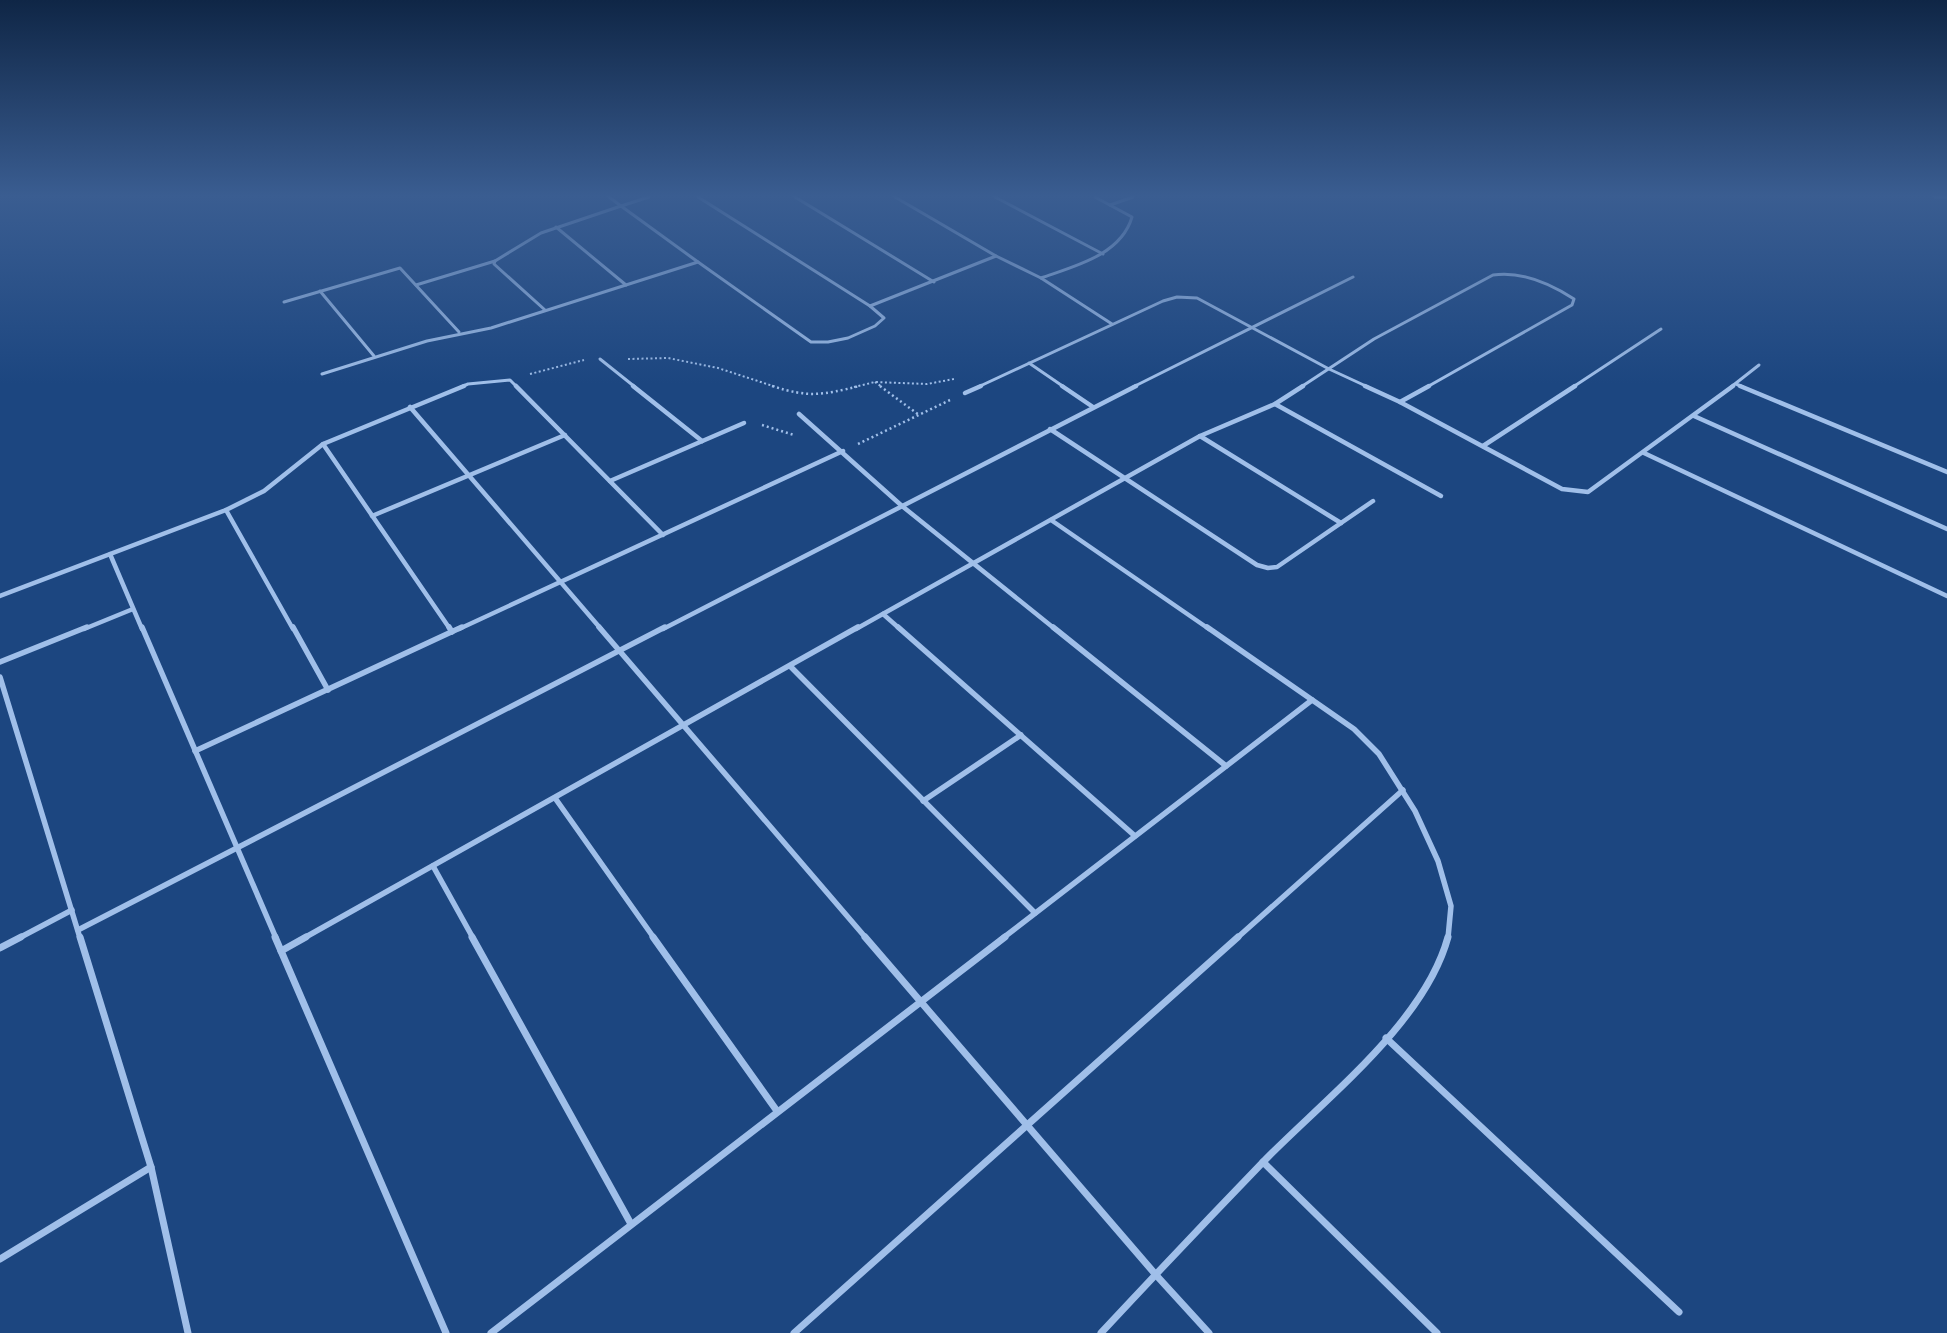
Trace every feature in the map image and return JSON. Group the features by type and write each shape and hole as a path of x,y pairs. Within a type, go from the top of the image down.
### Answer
{"street":[{"path":"595,259 626,285"},
{"path":"694,259 811,342 818,344 836,341 882,322 884,318 870,306 796,259"},
{"path":"897,259 934,282"},
{"path":"870,306 988,259"},
{"path":"1003,259 1041,278 1112,324"},
{"path":"1041,278 1090,259"},
{"path":"416,285 495,260 494,264 545,310"},
{"path":"322,374 374,356 459,332 491,328 698,262"},
{"path":"284,302 400,268 459,332"},
{"path":"281,951 1200,436 1275,404 1374,339 1415,316 1503,272 1532,279 1574,299 1572,305 1400,402"},
{"path":"78,930 1050,429 1353,277"},
{"path":"320,292 374,356"},
{"path":"965,393 1163,301 1187,296 1196,298 1329,369 1400,402 1562,490 1581,493 1588,492 1644,453 1759,365"},
{"path":"1483,446 1661,329"},
{"path":"600,359 702,441"},
{"path":"1030,364 1093,407"},
{"path":"0,596 226,510 264,491 324,444 410,406 468,384 510,380 663,535"},
{"path":"1736,384 1947,472"},
{"path":"1275,404 1441,496"},
{"path":"410,406 1156,1275 1209,1333"},
{"path":"799,414 843,451 902,506 1226,766"},
{"path":"1694,416 1947,529"},
{"path":"610,481 744,423"},
{"path":"1050,429 1257,565 1268,568 1277,567 1373,501"},
{"path":"372,516 565,435"},
{"path":"1200,436 1341,523"},
{"path":"324,444 452,632"},
{"path":"195,751 843,451"},
{"path":"1644,453 1947,596"},
{"path":"226,510 328,690"},
{"path":"1051,520 1354,729 1378,754 1403,790 1427,836 1449,888 1451,923 1444,950 1423,994 1386,1038 1264,1162 1101,1333"},
{"path":"110,554 446,1333"},
{"path":"0,662 133,609"},
{"path":"883,614 1135,836"},
{"path":"790,666 1035,913"},
{"path":"0,677 151,1167 188,1333"},
{"path":"491,1333 1312,700"},
{"path":"924,801 1021,736"},
{"path":"794,1333 1026,1124 1403,790"},
{"path":"555,798 778,1111"},
{"path":"433,866 631,1224"},
{"path":"0,948 72,910"},
{"path":"1386,1038 1679,1312"},
{"path":"1264,1162 1437,1333"},
{"path":"0,1259 151,1167"}],"path":[{"path":"510,380 581,360 668,358 718,368 800,395 825,394 875,382 927,384 970,377 993,380"},
{"path":"875,382 919,415"},
{"path":"843,451 965,393"}]}
